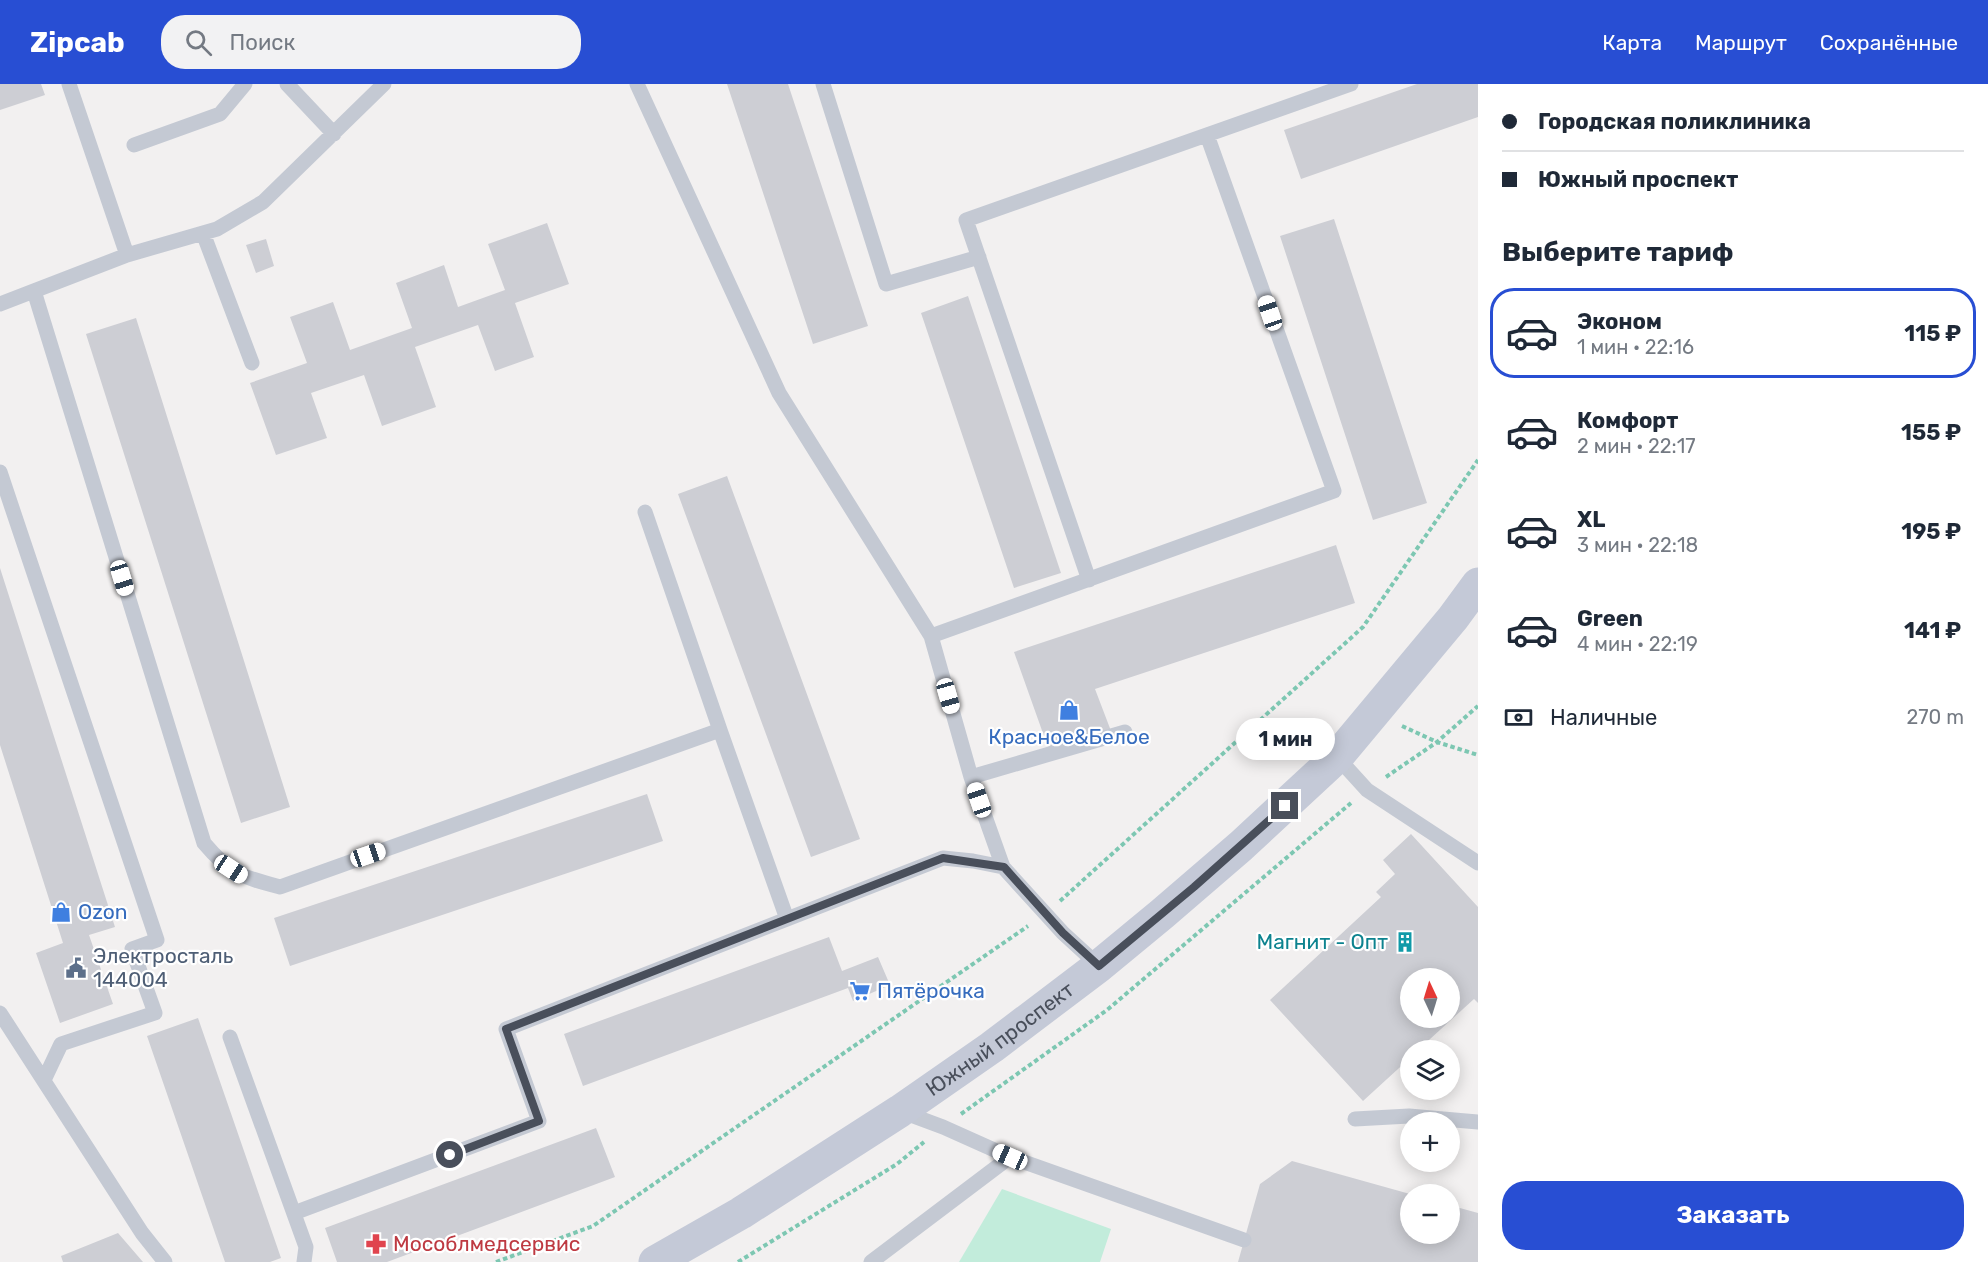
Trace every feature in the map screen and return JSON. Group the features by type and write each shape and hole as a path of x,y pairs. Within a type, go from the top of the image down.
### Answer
{"main road":[{"name":"Южный проспект","path":"655,1262 741,1214 900,1111 992,1047 1099,966 1241,846 1338,757 1453,618 1478,584"}],"lane":[{"path":"69,84 127,255"},
{"path":"134,145 220,114 245,84"},
{"path":"287,84 333,134"},
{"path":"0,304 127,255 217,229 263,202 384,84"},
{"path":"638,84 778,393 931,636 971,777 1004,867 1063,933 1099,966"},
{"path":"823,84 886,284 979,257"},
{"path":"1089,580 966,219 1351,84"},
{"path":"931,636 1334,491 1208,135"},
{"path":"203,233 252,363"},
{"path":"34,291 204,843 219,861 243,877 280,887 720,730"},
{"path":"0,472 157,940 132,949 154,1013 61,1044 44,1080"},
{"path":"645,512 787,920"},
{"path":"971,777 1125,732"},
{"path":"1338,757 1367,790 1478,863"},
{"path":"294,1213 539,1121 506,1029 943,858 1004,867"},
{"path":"0,1013 142,1233 165,1262"},
{"path":"230,1037 306,1247 304,1262"},
{"path":"900,1111 943,1127 1010,1157 1244,1240"},
{"path":"1355,1119 1409,1116 1478,1122"},
{"path":"871,1262 1010,1157"}],"path":[{"path":"1437,742 1478,706"},
{"path":"1374,714 1437,742 1478,755"}],"green space":[{"path":"1002,1189 1111,1229 1100,1262 959,1262"}],"building":[{"path":"0,84 41,84 45,95 0,110"},
{"path":"727,84 788,84 868,326 813,344"},
{"path":"1417,84 1478,84 1478,117 1301,179 1284,130"},
{"path":"1334,219 1427,503 1373,520 1280,236"},
{"path":"547,223 569,284 515,303 534,357 495,371 478,325 415,347 436,407 382,426 364,375 311,393 327,438 276,455 250,383 307,363 290,317 333,302 350,350 412,328 396,283 444,265 458,307 505,290 488,244"},
{"path":"266,239 274,266 256,273 246,245"},
{"path":"968,296 1061,573 1014,588 921,313"},
{"path":"136,318 290,807 241,823 86,334"},
{"path":"727,476 860,839 811,857 678,494"},
{"path":"1336,545 1355,603 1095,689 1111,731 1050,753 1014,652"},
{"path":"0,568 115,927 89,935 113,1004 60,1023 36,953 63,943 0,745"},
{"path":"647,794 663,841 290,966 274,918"},
{"name":"Магнит - Опт","path":"1411,834 1478,907 1478,1003 1474,999 1460,1012 1460,968 1400,968 1400,1028 1442,1028 1429,1040 1400,1040 1400,1067 1363,1101 1270,1000 1381,897 1376,892 1395,874 1383,860"},
{"path":"829,937 842,971 878,957 890,985 853,1001 848,988 583,1086 564,1034"},
{"path":"198,1018 281,1258 270,1262 225,1262 147,1036"},
{"path":"596,1128 615,1177 387,1262 337,1262 325,1228"},
{"path":"1292,1161 1400,1191 1400,1244 1460,1244 1460,1208 1478,1213 1478,1262 1238,1262 1260,1184"},
{"path":"118,1233 143,1262 63,1262 61,1256"}],"place":[{"name":"Красное&Белое","path":"1069,710"},
{"name":"Ozon","path":"61,912"},
{"name":"Магнит - Опт","path":"1405,942"},
{"name":"Электросталь 144004","path":"76,968"},
{"name":"Пятёрочка","path":"860,991"},
{"name":"Мособлмедсервис","path":"376,1244"}],"route":[{"path":"450,1155 539,1121 506,1029 943,858 1004,867 1063,933 1099,966 1194,887 1285,806"}]}
